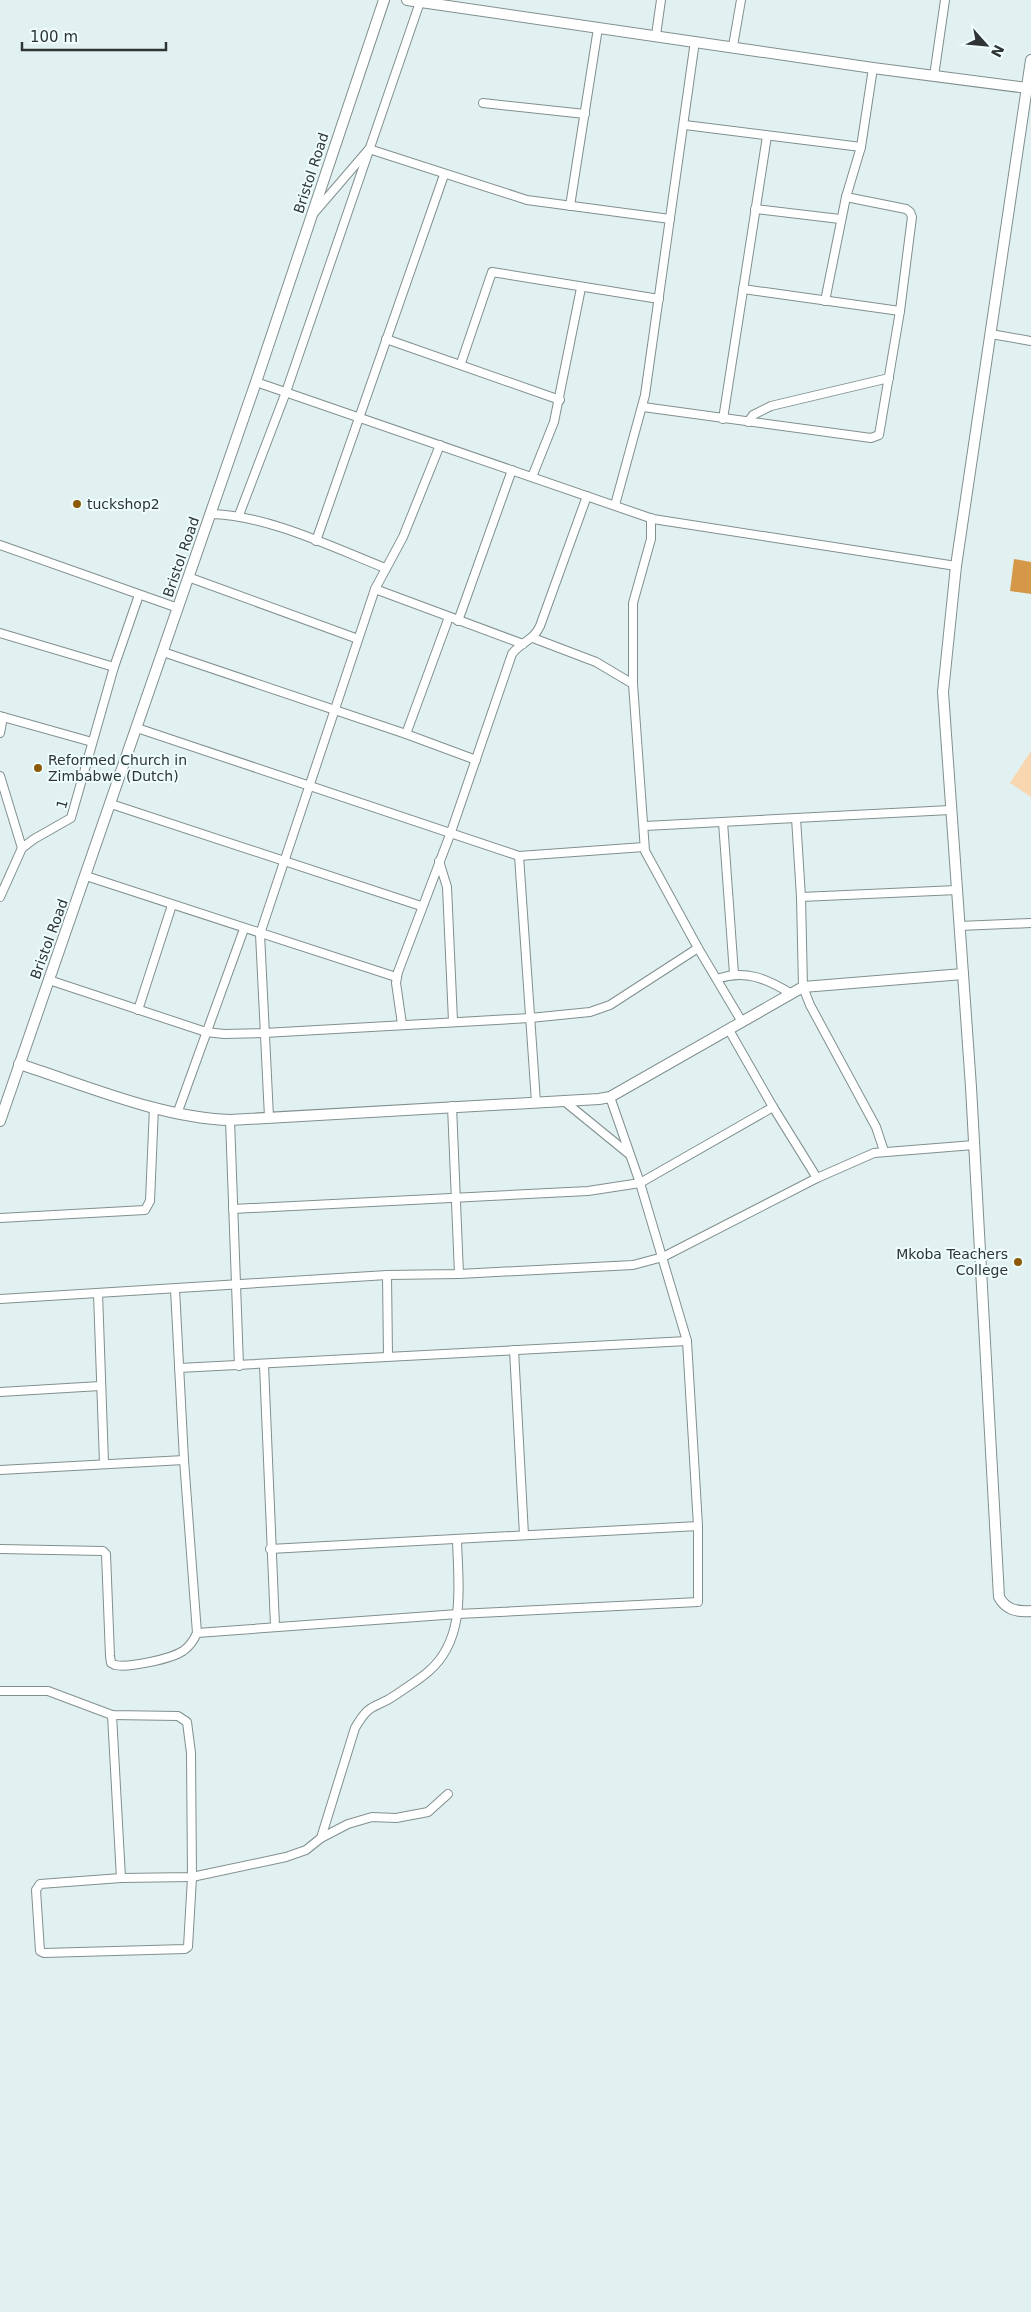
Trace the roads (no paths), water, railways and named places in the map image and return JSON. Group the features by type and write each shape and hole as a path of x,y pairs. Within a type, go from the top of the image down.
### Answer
{"street":[{"name":"Bristol Road","path":"0,1121 256,382 384,0"},
{"path":"407,0 733,46 873,68 1027,88"},
{"path":"656,35 661,0"},
{"path":"733,46 741,0"},
{"path":"934,76 945,0"},
{"path":"239,515 286,392 420,2"},
{"path":"570,206 598,28"},
{"path":"615,505 642,407 695,41"},
{"path":"1031,60 956,566 943,692 974,1145 999,1597 1007,1608 1022,1612 1031,1611"},
{"path":"825,301 840,219 861,147 873,68"},
{"path":"483,103 585,114"},
{"path":"684,125 861,147"},
{"path":"723,419 767,136"},
{"path":"311,216 369,150"},
{"path":"369,150 522,198 670,219"},
{"path":"316,541 444,174"},
{"path":"642,407 877,438 881,432 900,311 912,217 906,209 846,197"},
{"path":"755,209 840,219"},
{"path":"461,364 492,272 582,288 659,298"},
{"path":"532,477 550,437 560,400 582,288"},
{"path":"743,289 900,311"},
{"path":"991,334 1031,342"},
{"path":"386,339 560,400"},
{"path":"748,422 753,415 770,406 889,378"},
{"path":"256,382 651,518 956,566"},
{"path":"268,1117 260,934 375,589 403,537 440,445"},
{"path":"458,620 512,470"},
{"path":"402,1024 396,977 421,906 451,832 512,654 533,638 540,626 587,496"},
{"path":"210,514 239,515 316,541 385,568"},
{"path":"651,518 651,539 633,603 633,684 645,826 644,846 653,868 742,1022"},
{"path":"0,545 178,608"},
{"path":"188,577 358,639"},
{"path":"375,589 523,644"},
{"name":"1","path":"22,848 71,818 114,667 139,595"},
{"path":"406,734 449,618"},
{"path":"0,633 114,667"},
{"path":"533,638 596,662 633,684"},
{"path":"163,652 333,711 406,734 476,760"},
{"path":"0,732 2,717 92,742"},
{"path":"137,728 309,784 519,856 644,846"},
{"path":"0,776 22,848 0,898"},
{"path":"111,804 421,906"},
{"path":"645,826 950,810"},
{"path":"796,818 801,897 803,987 810,1005 876,1127 884,1151"},
{"path":"723,822 734,974"},
{"path":"519,856 536,1102"},
{"path":"439,861 447,886 453,1021"},
{"path":"86,876 396,977"},
{"path":"801,897 957,890"},
{"path":"138,1010 172,905"},
{"path":"959,926 1031,923"},
{"path":"177,1114 244,929"},
{"path":"49,980 206,1032 224,1034 264,1033 530,1018 590,1012 602,1008 698,948"},
{"path":"717,979 734,974 763,978 790,993"},
{"path":"19,1064 177,1114 200,1119 230,1120 610,1097 803,987 963,974"},
{"path":"730,1030 773,1108 817,1178"},
{"path":"197,1633 458,1614 696,1604 700,1599 688,1341 640,1184 610,1097"},
{"path":"564,1101 630,1155"},
{"path":"452,1106 459,1274"},
{"path":"0,1218 145,1210 150,1201 154,1107"},
{"path":"234,1209 588,1191 640,1184 773,1108"},
{"path":"230,1120 239,1366"},
{"path":"0,1299 176,1290 387,1275 459,1274 619,1267 640,1264 663,1257 817,1178 874,1153 974,1145"},
{"path":"387,1275 388,1356"},
{"path":"0,1549 103,1551 106,1554 110,1656 111,1663 115,1666 156,1660 180,1653 193,1641 197,1633 184,1460 176,1290"},
{"path":"98,1293 104,1463"},
{"path":"179,1368 264,1365 388,1356 688,1341"},
{"path":"514,1350 524,1535"},
{"path":"264,1365 270,1550 275,1626"},
{"path":"0,1392 100,1386"},
{"path":"0,1470 184,1460"},
{"path":"270,1550 698,1526"},
{"path":"321,1838 355,1728 363,1713 371,1706 387,1701 430,1671 453,1638 458,1614 457,1539"},
{"path":"0,1691 54,1693 112,1715 178,1716 187,1722 190,1736 192,1877 189,1944 185,1949 44,1953 40,1951 36,1890 40,1884 121,1878 192,1877 286,1857 306,1850 321,1838 348,1824 372,1817 396,1818 428,1812 448,1794"},
{"path":"112,1715 121,1878"}],"place":[{"name":"tuckshop2","path":"77,504"},
{"name":"Reformed Church in Zimbabwe (Dutch)","path":"38,768"},
{"name":"Mkoba Teachers College","path":"1018,1262"}]}
